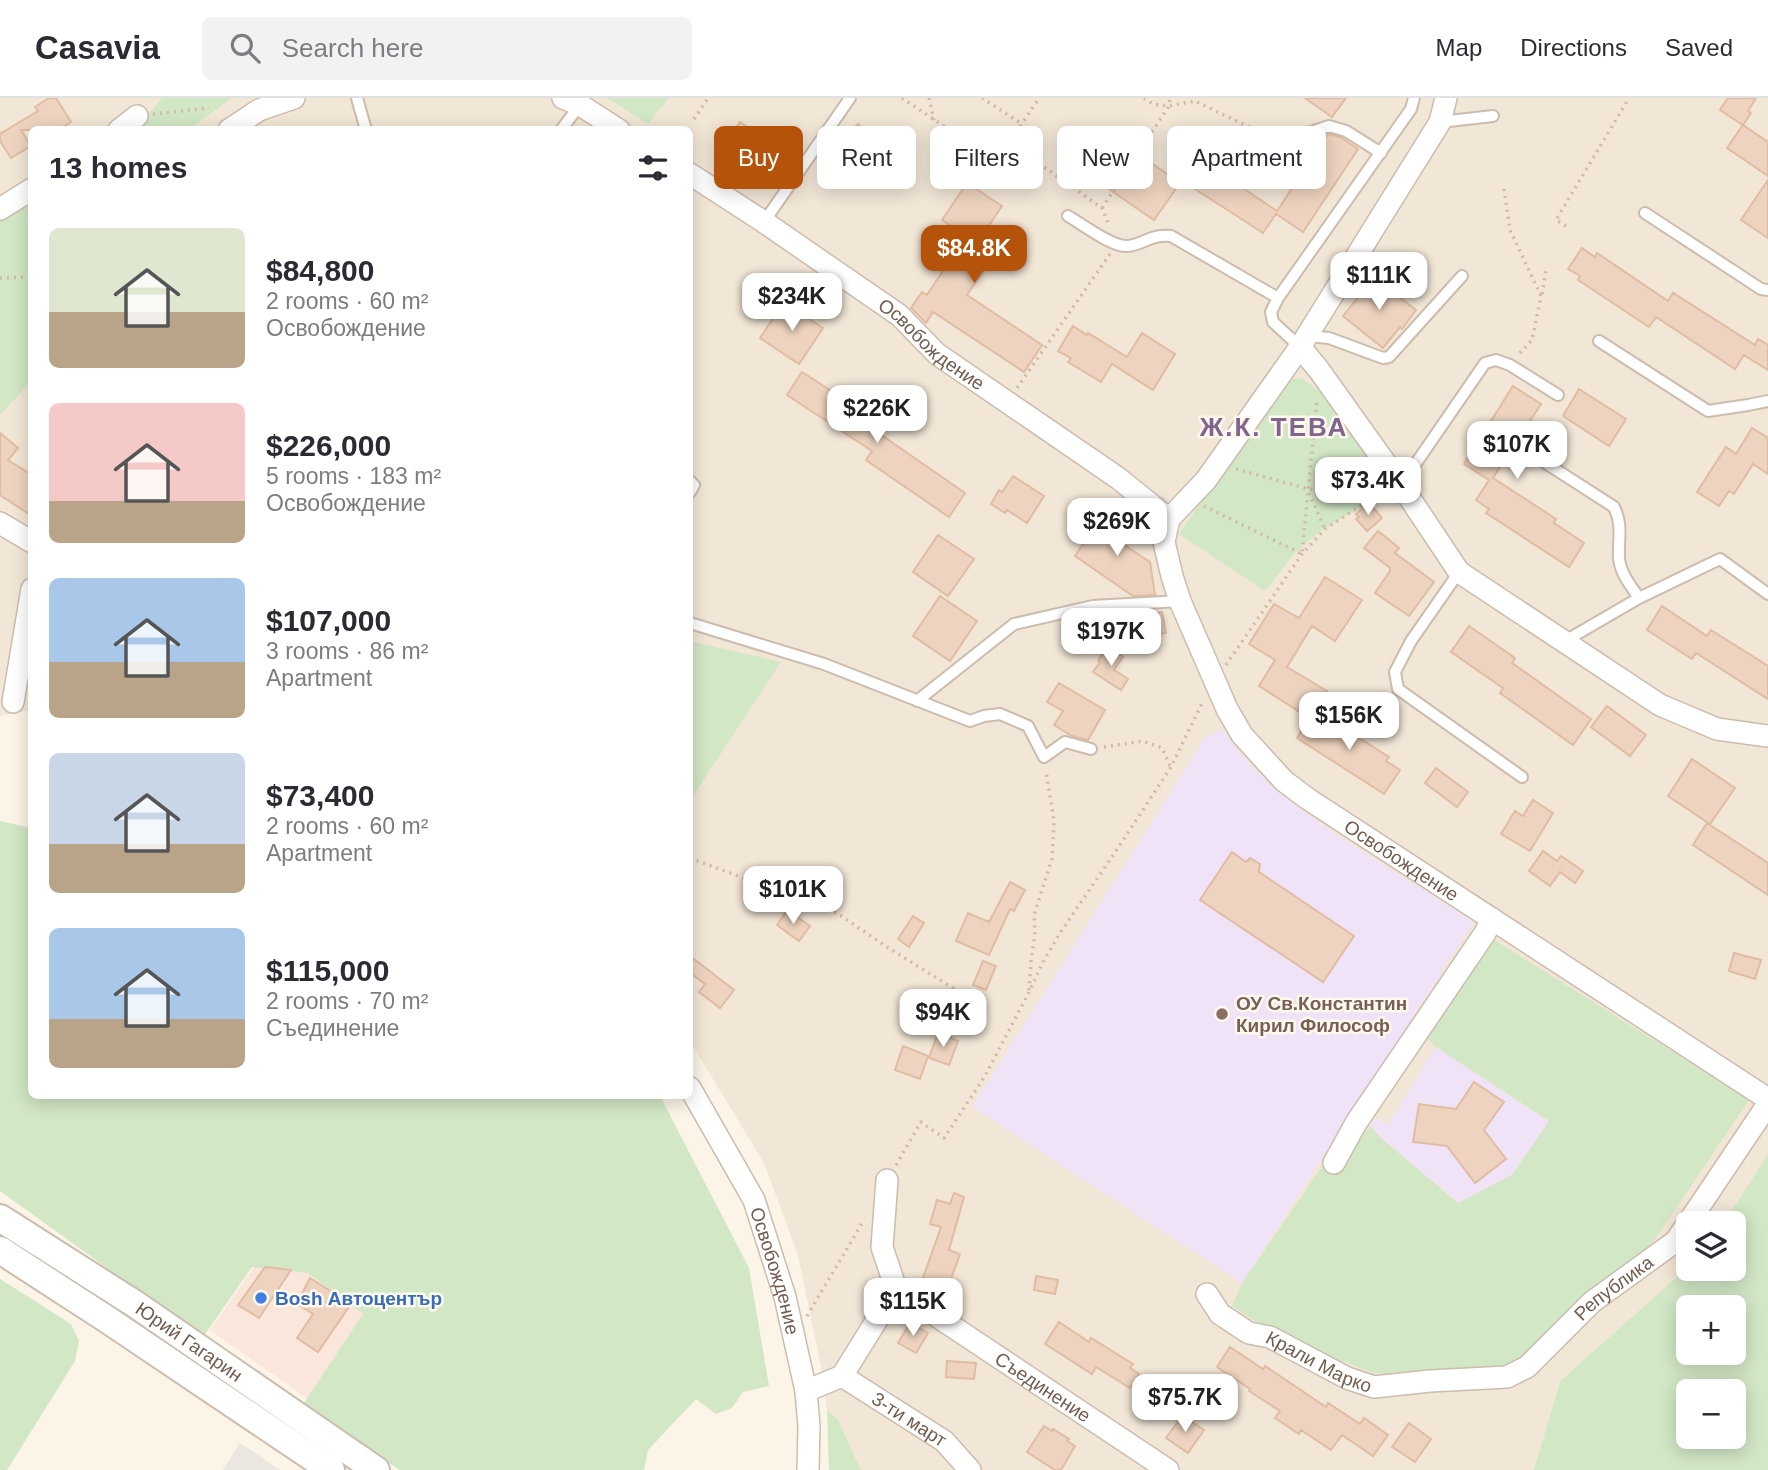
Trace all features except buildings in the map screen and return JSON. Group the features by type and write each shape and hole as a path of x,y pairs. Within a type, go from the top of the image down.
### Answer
{"street":[{"path":"235,126 259,110 295,98"},
{"path":"1169,519 1212,472 1303,342 1440,122 1446,98"},
{"path":"572,102 612,126"},
{"path":"124,126 137,116"},
{"name":"Освобождение","path":"693,176 899,316 937,354 1118,478 1169,519 1164,542 1172,576 1180,601 1227,709 1242,735 1284,781 1768,1101"},
{"path":"0,209 28,192"},
{"path":"1303,342 1319,370 1459,572 1660,705 1717,729 1768,736"},
{"path":"0,523 28,540"},
{"path":"15,702 28,616"},
{"path":"1334,1163 1356,1123 1492,919"},
{"name":"Освобождение","path":"693,1092 754,1200 785,1297 806,1391 809,1426 808,1470"},
{"name":"Република","path":"1527,1367 1592,1302 1676,1241 1768,1101"},
{"path":"806,1391 842,1376 896,1289 882,1247 887,1180"},
{"name":"Юрий Гагарин","path":"0,1218 135,1304 376,1470"},
{"name":"Юрий Гагарин","path":"0,1250 331,1470"},
{"name":"Съединение","path":"896,1289 1168,1470"},
{"name":"Крали Марко","path":"1207,1294 1220,1314 1249,1334 1270,1338 1348,1378 1374,1387 1507,1377 1527,1367"},
{"name":"3-ти март","path":"842,1376 944,1441 970,1470"}],"lane":[{"path":"357,98 365,126"},
{"path":"764,222 850,98"},
{"path":"1414,98 1411,109 1278,298 1271,312 1273,322 1303,342 1329,338 1383,358 1389,357 1462,276"},
{"path":"563,126 572,102"},
{"path":"1440,122 1493,116"},
{"path":"1326,127 1346,131 1381,153"},
{"path":"1644,214 1761,289 1768,290"},
{"path":"1068,216 1116,244 1127,246 1158,235 1171,236 1278,298"},
{"path":"1599,341 1708,411 1768,401"},
{"path":"1402,487 1485,363 1496,360 1510,365 1558,395"},
{"path":"1541,460 1615,507 1620,518 1619,560 1639,598"},
{"path":"1565,641 1639,598 1720,559 1768,594"},
{"path":"1459,572 1411,641 1395,672 1398,689 1522,777"},
{"path":"917,701 1014,624 1093,606 1180,601"},
{"path":"693,624 824,664 970,721 1000,714 1028,726 1044,757 1065,742 1091,749"}],"path":[{"path":"694,119 708,98"},
{"path":"902,98 943,126"},
{"path":"929,98 934,120"},
{"path":"982,98 1022,124 1039,98"},
{"path":"1144,98 1153,104 1169,106 1195,101 1247,126"},
{"path":"1102,208 1169,106 1170,98"},
{"path":"1566,226 1556,220 1629,98"},
{"path":"137,116 209,108"},
{"path":"1007,402 1116,244 1102,208 1043,166"},
{"path":"1504,189 1510,230 1541,296"},
{"path":"1510,365 1532,340 1546,271"},
{"path":"0,278 28,277"},
{"path":"1302,554 1319,370"},
{"path":"1212,472 1373,498"},
{"path":"887,1180 921,1122 944,1138 985,1076 1062,930 1171,767 1215,681 1302,554 1325,529 1373,498 1402,487"},
{"path":"1308,489 1325,529"},
{"path":"1190,498 1302,554"},
{"path":"1091,749 1143,741 1162,748 1171,767"},
{"path":"1029,992 1034,915 1052,859 1054,821 1044,757"},
{"path":"693,859 837,913 977,1003"},
{"path":"794,1339 867,1214"}],"shaded area":[{"path":"0,98 162,98 136,126 28,126 28,201 0,219"},
{"path":"232,98 607,98 648,123 669,98 1768,98 1768,1154 1732,1211 1676,1211 1676,1278 1560,1381 1534,1470 861,1470 838,1420 827,1410 798,1255 764,1163 693,1046 693,796 781,662 693,642 693,126 196,126"},
{"path":"28,385 28,711 0,716 0,415"},
{"name":"ОУ Св.Константин Кирил Философ","path":"1222,729 1244,758 1271,786 1297,807 1474,922 1242,1283 972,1107 1205,738"},
{"path":"1436,1047 1549,1122 1511,1175 1459,1203 1370,1126 1376,1118 1388,1125"},
{"path":"259,1260 315,1266 370,1307 308,1399 210,1330"},
{"path":"240,1443 280,1470 223,1470"}],"green space":[{"path":"162,98 232,98 195,126 136,126"},
{"path":"607,98 669,98 648,124"},
{"path":"28,201 28,385 0,415 0,219"},
{"path":"1302,378 1326,397 1391,490 1320,531 1295,553 1265,591 1179,534 1285,380"},
{"path":"693,642 781,662 693,796"},
{"path":"0,821 28,827 28,1099 662,1099 749,1268 769,1386 743,1392 732,1408 716,1414 696,1399 648,1450 644,1470 400,1470 302,1406 363,1314 308,1273 252,1267 203,1337 0,1191"},
{"path":"1493,939 1749,1100 1643,1257 1529,1353 1507,1365 1458,1374 1396,1376 1371,1372 1316,1351 1255,1321 1232,1306 1242,1283 1323,1165 1338,1173 1370,1126 1458,1203 1512,1175 1549,1121 1436,1047 1427,1038 1485,945"},
{"path":"1768,1154 1768,1470 1534,1470 1560,1381 1676,1278 1676,1281 1746,1281 1746,1211 1732,1211"},
{"path":"0,1279 71,1324 79,1341 75,1361 7,1470 0,1470"},
{"path":"827,1410 838,1420 861,1470 829,1470"}],"place":[{"name":"ОУ Св.Константин Кирил Философ","path":"1222,1014"},
{"name":"Bosh Автоцентър","path":"261,1298"}],"district":[{"name":"Ж.К. ТЕВА","path":"1274,427"}]}
